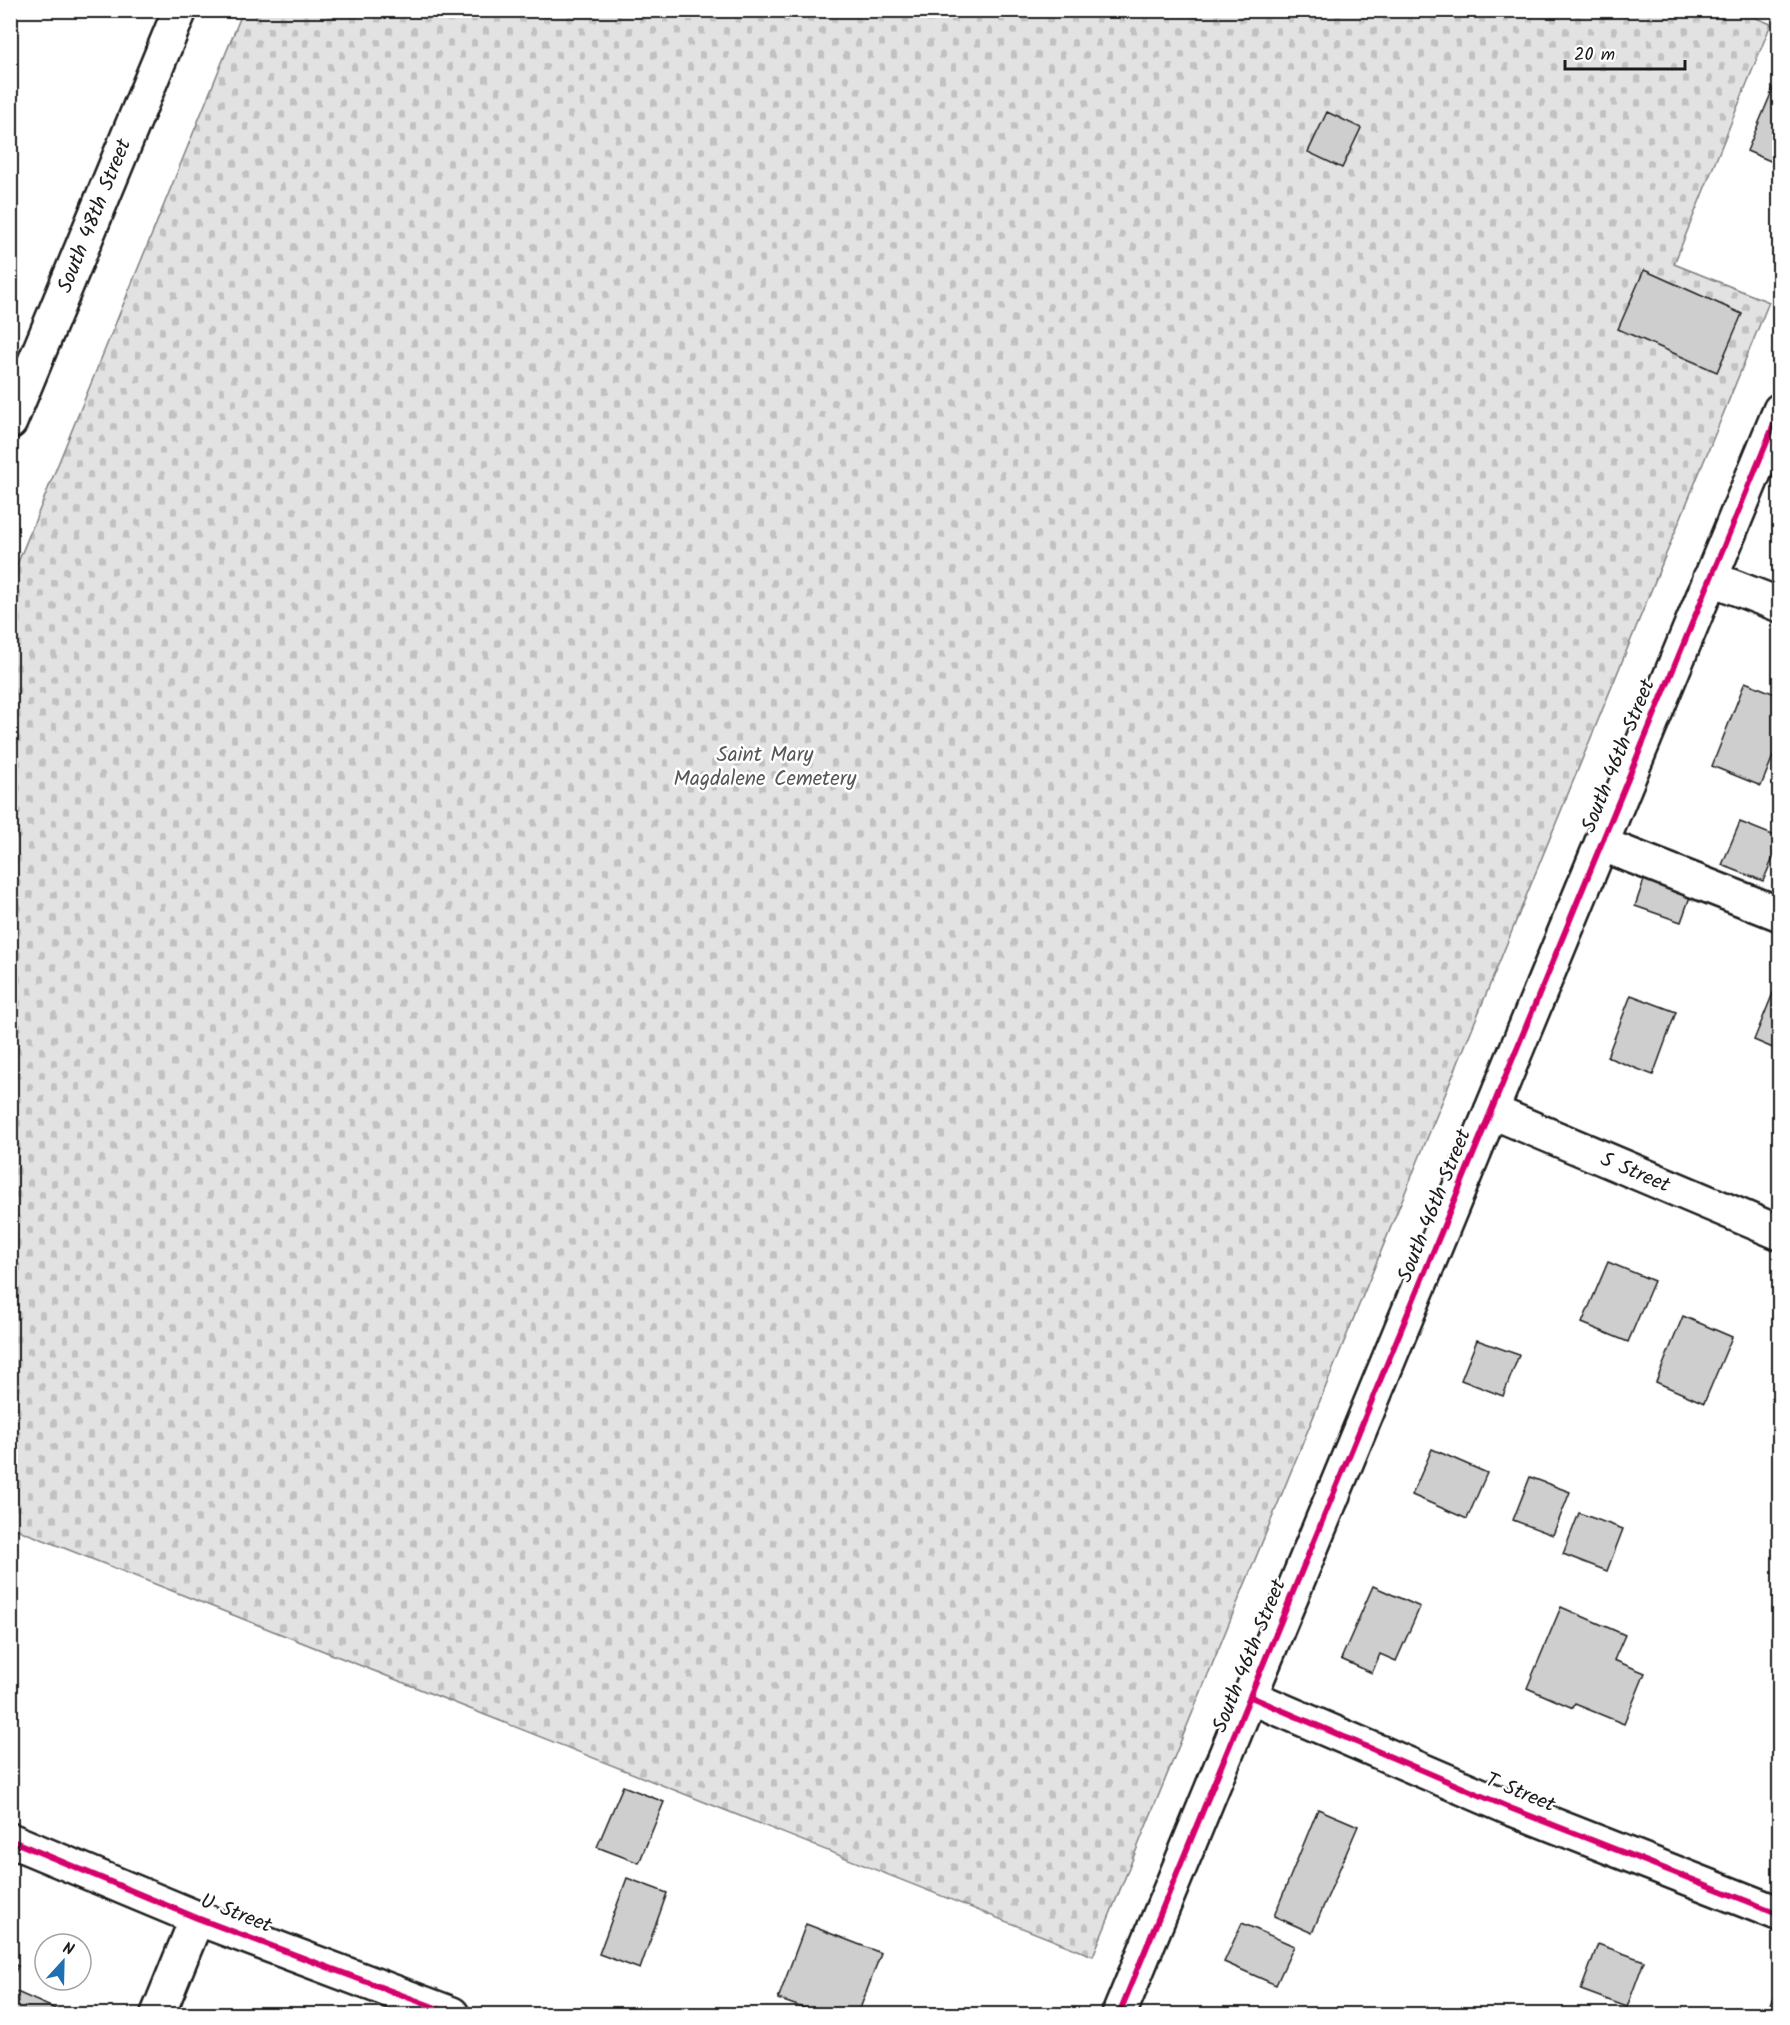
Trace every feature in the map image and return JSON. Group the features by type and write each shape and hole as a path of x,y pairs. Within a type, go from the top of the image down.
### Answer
{"street":[{"name":"South 48th Street","path":"10,422 180,10"},
{"name":"South 46th Street","path":"1119,2014 1779,410"},
{"path":"1710,578 1779,605"},
{"path":"1601,843 1779,914"},
{"name":"S Street","path":"1491,1111 1779,1233"},
{"name":"T Street","path":"1251,1697 1510,1808 1779,1914"},
{"name":"U Street","path":"10,1839 197,1918 452,2014"},
{"path":"158,2014 197,1918"}],"green space":[{"name":"Saint Mary Magdalene Cemetery","path":"1736,10 1771,24 1674,264 1769,302 1093,1956 11,1527 10,582 243,11"}],"building":[{"path":"1780,72 1780,165 1747,151"},
{"path":"1327,112 1361,128 1342,168 1308,152"},
{"path":"1644,270 1742,314 1717,372 1618,329"},
{"path":"1745,682 1780,696 1780,739 1761,786 1712,766"},
{"path":"1740,822 1780,838 1763,881 1722,865"},
{"path":"1645,877 1691,894 1681,922 1635,906"},
{"path":"1773,993 1780,996 1780,1051 1754,1040"},
{"path":"1631,995 1676,1012 1653,1075 1607,1057"},
{"path":"1608,1262 1654,1281 1628,1342 1582,1323"},
{"path":"1683,1316 1732,1337 1704,1403 1656,1382"},
{"path":"1477,1340 1519,1355 1503,1396 1461,1380"},
{"path":"1432,1449 1487,1473 1467,1519 1412,1495"},
{"path":"1530,1477 1570,1492 1553,1535 1513,1520"},
{"path":"1579,1513 1623,1529 1607,1571 1563,1554"},
{"path":"1373,1586 1420,1607 1396,1661 1380,1654 1372,1673 1341,1659"},
{"path":"1561,1607 1625,1635 1614,1660 1645,1673 1624,1724 1575,1704 1573,1708 1527,1688"},
{"path":"623,1786 664,1802 639,1863 597,1847"},
{"path":"1318,1809 1358,1826 1312,1933 1274,1916"},
{"path":"627,1878 667,1893 640,1969 599,1954"},
{"path":"1242,1923 1294,1946 1276,1985 1224,1962"},
{"path":"806,1924 881,1953 858,2014 820,2014 778,1999"},
{"path":"1598,1944 1644,1961 1627,2007 1581,1990"},
{"path":"10,1963 18,1966 10,1983"},
{"path":"1780,1982 1780,2014 1766,2014"},
{"path":"10,1989 58,2010 56,2014 10,2014"}],"cycle path":[{"path":"1119,2014 1780,410"},
{"path":"1251,1697 1510,1808 1780,1914"},
{"path":"10,1840 197,1918 452,2014"}]}
